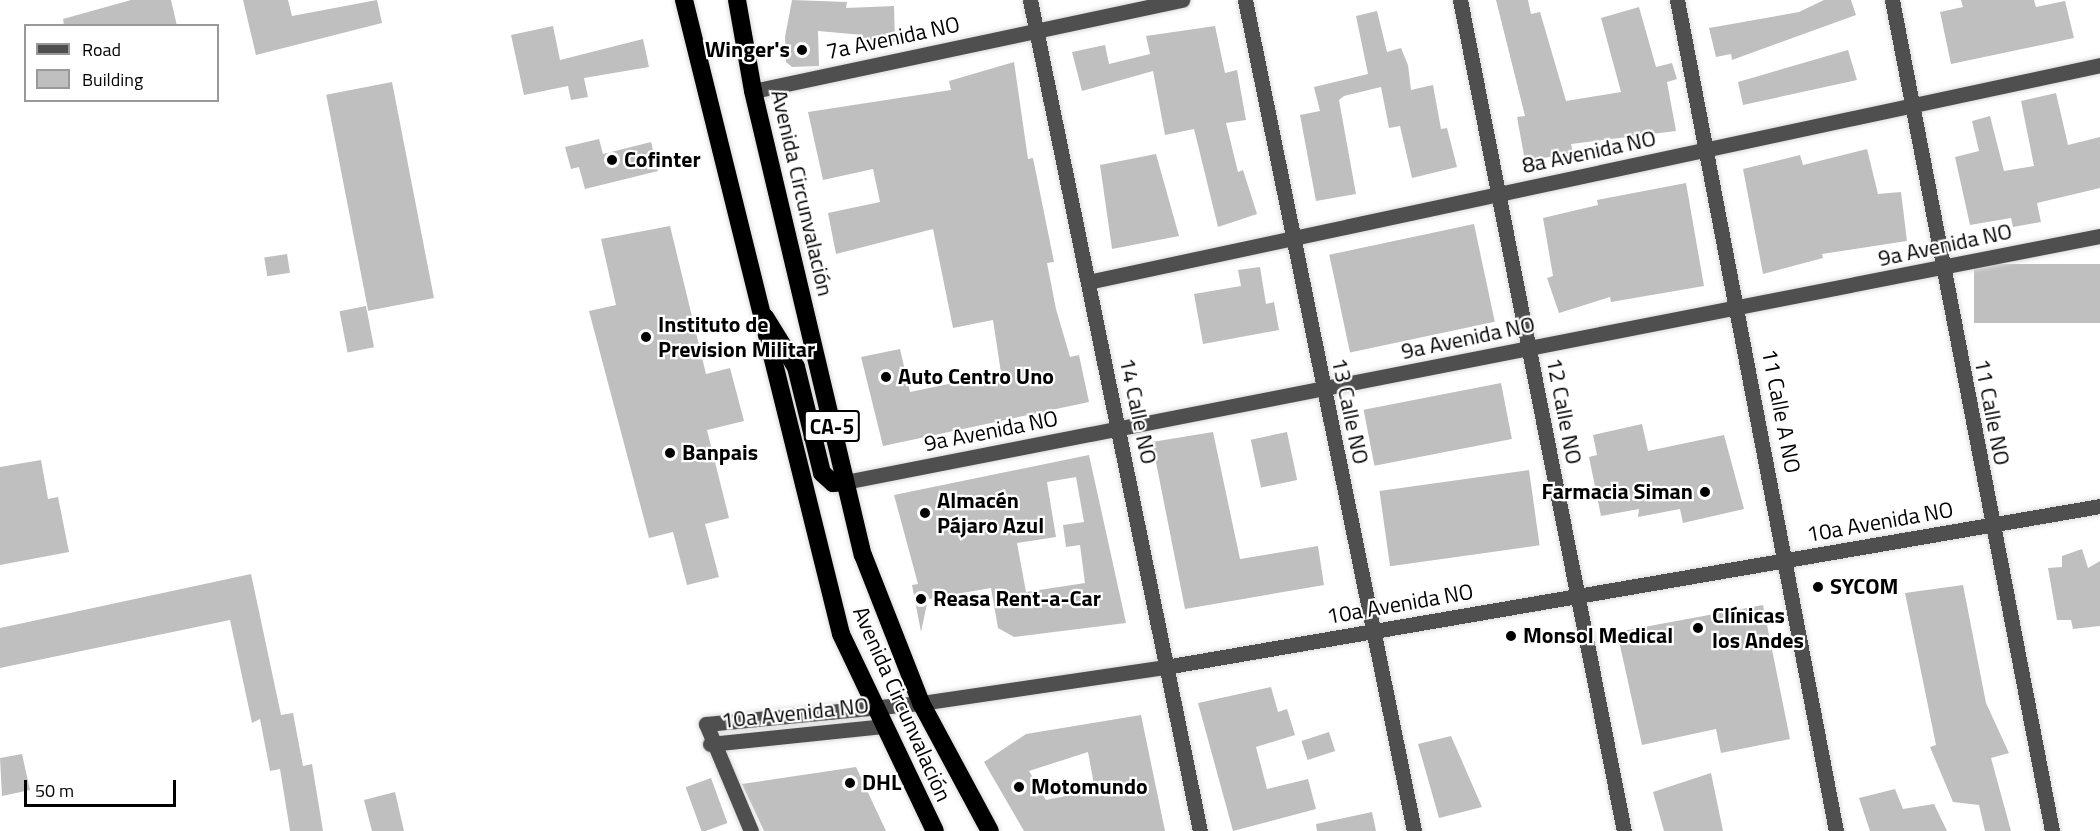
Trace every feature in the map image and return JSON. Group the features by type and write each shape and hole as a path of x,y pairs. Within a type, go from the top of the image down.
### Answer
{"highway":[{"name":"Avenida Circunvalación","path":"684,0 841,634 935,831"},
{"name":"Avenida Circunvalación","path":"737,0 753,91 845,482 890,635 921,703 990,831"},
{"path":"760,311 796,367 822,473 833,483 845,482"}],"street":[{"name":"14 Calle NO","path":"1029,0 1200,831"},
{"name":"7a Avenida NO","path":"753,91 1182,0"},
{"name":"13 Calle NO","path":"1245,0 1322,392 1414,831"},
{"name":"12 Calle NO","path":"1460,0 1624,831"},
{"name":"11 Calle A NO","path":"1677,0 1740,309 1836,831"},
{"name":"11 Calle NO","path":"1892,0 1941,270 2052,831"},
{"name":"8a Avenida NO","path":"1088,282 2100,65"},
{"name":"9a Avenida NO","path":"845,482 1322,392 1528,349 1941,270 2100,236"},
{"name":"10a Avenida NO","path":"885,726 710,744 706,724 875,705 921,703 1165,667 2100,506"},
{"path":"710,744 751,831"}],"building":[{"path":"131,0 171,0 177,24 64,24 63,19"},
{"path":"243,0 288,0 292,16 377,0 382,23 256,55"},
{"path":"792,0 847,2 846,8 894,6 895,42 863,43 863,35 818,31 819,66 792,67 786,62 785,37"},
{"path":"1496,0 1528,0 1531,14 1540,12 1566,101 1621,92 1601,18 1639,7 1656,67 1672,63 1677,79 1667,82 1676,131 1571,144 1573,153 1525,161 1517,117 1525,116"},
{"path":"1824,0 1851,0 1856,15 1732,60 1731,54 1716,57 1709,28 1799,12"},
{"path":"1961,0 2034,0 2036,7 2065,1 2074,38 1951,64 1940,12 1963,7"},
{"path":"1377,11 1387,52 1401,48 1408,65 1411,90 1433,85 1441,129 1447,128 1457,167 1412,178 1400,126 1389,128 1381,87 1344,96 1339,100 1356,194 1316,201 1300,115 1320,111 1314,87 1368,74 1356,16"},
{"path":"553,26 560,60 643,39 649,67 584,78 588,97 571,100 568,86 524,95 511,35"},
{"path":"1215,26 1225,73 1237,70 1246,120 1226,123 1238,172 1243,170 1257,214 1218,227 1194,129 1165,135 1153,71 1082,91 1072,52 1105,45 1109,64 1150,54 1146,36"},
{"path":"1848,50 1857,80 1743,105 1738,82"},
{"path":"1014,62 1028,159 1033,158 1054,262 1047,263 1056,309 1070,357 1079,355 1089,402 883,446 861,357 900,349 910,392 1001,373 993,320 953,328 933,229 836,254 828,213 880,202 873,169 823,180 808,112 951,90 949,81"},
{"path":"392,82 434,298 368,311 326,95"},
{"path":"2056,93 2068,145 2100,137 2100,188 2037,203 2041,222 2013,227 2011,218 1970,225 1955,157 1979,151 1972,121 1990,116 2004,171 2034,166 2021,101"},
{"name":"Cofinter","path":"599,139 603,154 651,142 658,171 585,189 579,167 571,169 565,147"},
{"path":"1867,149 1878,194 1901,192 1907,241 1822,254 1823,258 1763,274 1743,169 1800,155 1803,165"},
{"path":"1156,154 1179,236 1112,249 1100,165"},
{"path":"1686,183 1704,286 1611,302 1610,297 1559,313 1547,278 1553,276 1543,218 1598,205 1597,200"},
{"path":"1474,224 1495,322 1350,353 1329,255"},
{"path":"670,226 706,374 730,368 744,421 707,430 729,518 705,524 719,577 687,585 673,532 649,538 589,311 616,305 601,239"},
{"path":"287,254 290,273 267,276 264,258"},
{"path":"1974,264 2100,264 2100,323 1974,323"},
{"path":"1260,267 1266,304 1274,302 1279,330 1203,344 1194,294 1241,286 1238,270"},
{"path":"366,306 374,347 348,352 339,311"},
{"path":"1501,383 1512,439 1374,466 1364,410"},
{"path":"1642,424 1648,451 1724,435 1744,509 1683,523 1680,509 1638,517 1639,509 1601,516 1589,457 1597,455 1593,435"},
{"path":"1213,432 1240,559 1318,546 1324,585 1185,609 1152,442"},
{"path":"1287,432 1297,480 1261,488 1251,440"},
{"path":"1089,455 1126,623 1014,637 998,628 991,588 928,599 921,632 912,585 918,584 894,495","holes":["1076,477 1084,522 1063,525 1066,547 1080,545 1085,583 1026,592 1017,543 1056,537 1047,482"]},
{"path":"41,460 48,499 58,497 69,552 0,565 0,467"},
{"path":"1529,470 1540,545 1390,566 1379,491"},
{"path":"2082,549 2088,568 2100,561 2100,626 2073,629 2071,620 2057,620 2048,568 2062,567 2062,556"},
{"path":"251,574 281,715 293,713 303,766 312,764 323,831 290,831 280,769 270,771 260,719 252,723 230,620 0,668 0,628"},
{"path":"1963,585 1986,703 2009,753 1991,758 2011,831 1985,831 1979,805 1953,802 1930,747 1936,745 1905,593"},
{"path":"1763,605 1790,739 1721,753 1716,729 1642,745 1617,632"},
{"path":"1271,687 1278,712 1287,709 1295,735 1256,747 1267,789 1308,779 1316,809 1233,831 1198,703"},
{"path":"1141,715 1165,831 1024,831 984,762 1026,734","holes":["1088,752 1095,790 1046,800 1029,771"]},
{"path":"1329,732 1335,751 1308,760 1301,741"},
{"path":"1451,736 1482,807 1439,818 1418,744"},
{"path":"22,754 30,790 2,796 0,758"},
{"path":"856,767 886,831 764,831 742,784"},
{"path":"1711,773 1723,831 1664,831 1653,792"},
{"path":"711,778 727,823 702,831 686,787"},
{"path":"1895,789 1903,809 1934,804 1947,831 1870,831 1859,798"},
{"path":"395,792 404,831 372,831 364,800"},
{"path":"1372,812 1376,831 1317,831 1316,824"}],"place":[{"name":"Winger's","path":"802,50"},
{"name":"Cofinter","path":"612,160"},
{"name":"Instituto de Prevision Militar","path":"646,337"},
{"name":"Auto Centro Uno","path":"886,377"},
{"name":"Banpais","path":"670,453"},
{"name":"Farmacia Siman","path":"1705,492"},
{"name":"Almacén Pájaro Azul","path":"925,513"},
{"name":"SYCOM","path":"1818,587"},
{"name":"Reasa Rent-a-Car","path":"921,599"},
{"name":"Clínicas los Andes","path":"1698,628"},
{"name":"Monsol Medical","path":"1511,636"},
{"name":"DHL","path":"850,783"},
{"name":"Motomundo","path":"1019,787"}]}
